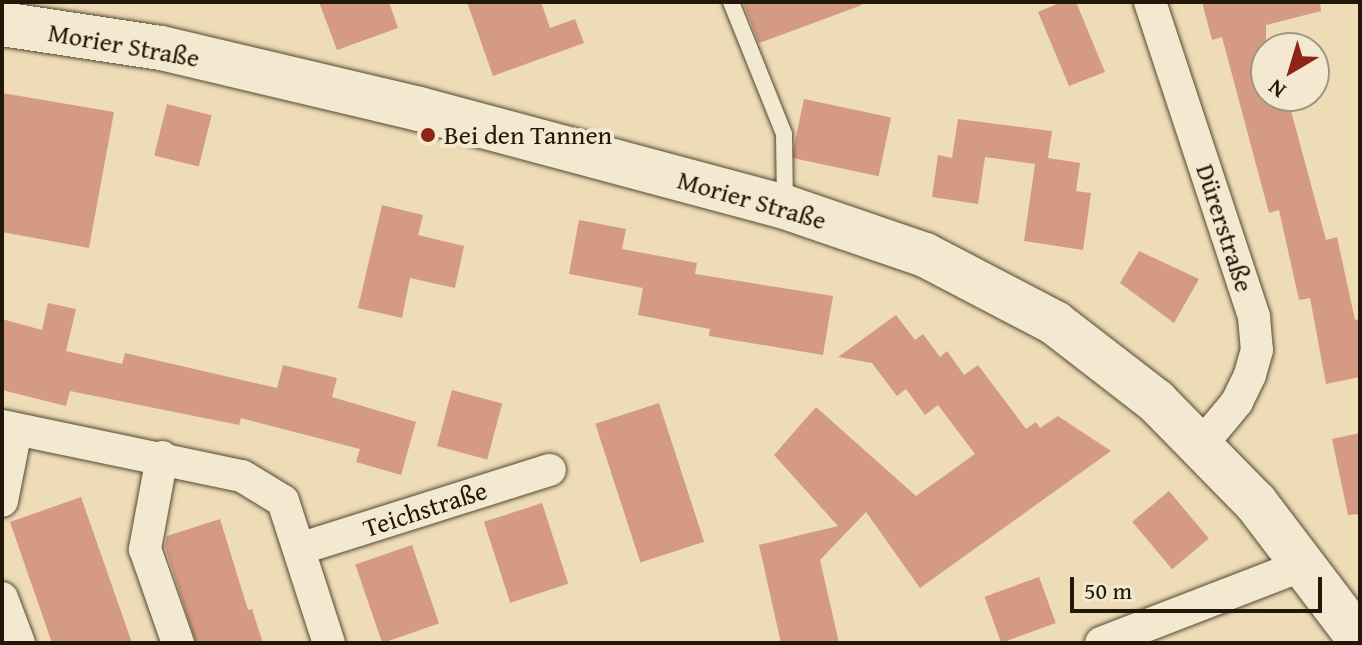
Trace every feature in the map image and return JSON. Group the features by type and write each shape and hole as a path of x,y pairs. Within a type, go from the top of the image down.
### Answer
{"main road":[{"name":"Morier Straße","path":"2,24 192,55 419,109 785,207 925,255 997,289 1106,360 1202,444 1306,564 1360,640"}],"street":[{"name":"Dürerstraße","path":"1150,2 1254,317 1257,350 1250,375 1237,402 1202,444"},
{"path":"2,501 9,428 162,457 242,476 283,501 329,643"},
{"path":"162,457 145,549 178,643"},
{"name":"Teichstraße","path":"299,549 550,470"},
{"path":"1101,643 1306,564"},
{"path":"2,598 19,643"}],"lane":[{"path":"731,2 784,134 785,207"}],"building":[{"path":"319,2 389,2 398,28 337,50"},
{"path":"467,2 541,2 550,28 575,19 584,43 493,76"},
{"path":"743,2 861,2 862,5 759,43"},
{"path":"1062,2 1076,2 1105,72 1069,86 1038,12"},
{"path":"1202,2 1320,2 1321,11 1266,25 1266,32 1250,32 1250,112 1291,112 1326,240 1337,237 1355,320 1360,319 1360,377 1326,384 1310,298 1299,300 1279,210 1269,213 1222,37 1212,40"},
{"path":"2,93 114,112 89,248 2,232"},
{"path":"804,99 891,118 879,176 792,158"},
{"path":"167,104 212,115 199,167 154,155"},
{"path":"958,119 1052,131 1048,158 1080,163 1076,191 1091,193 1083,250 1024,241 1035,164 985,157 978,204 932,197 938,155 952,158"},
{"path":"382,205 423,215 418,235 464,246 455,288 410,278 402,318 358,308"},
{"path":"579,220 626,229 622,249 697,263 695,274 833,296 823,355 709,336 710,329 638,315 643,288 569,274"},
{"path":"1139,251 1199,279 1174,323 1120,283"},
{"path":"48,303 76,309 66,351 122,364 125,353 277,388 283,365 337,378 332,397 416,422 401,475 356,462 360,449 241,418 239,425 70,391 66,406 2,390 2,319 42,330"},
{"path":"896,315 915,340 923,334 940,357 947,351 964,375 978,365 1026,429 1036,422 1040,428 1058,416 1111,451 920,588 866,512 820,560 839,643 781,643 759,545 838,526 774,455 816,407 916,496 975,454 938,405 925,415 906,389 897,396 872,363 838,357"},
{"path":"452,390 502,403 487,459 437,446"},
{"path":"659,403 704,542 640,563 595,424"},
{"path":"1360,433 1360,514 1348,515 1332,439"},
{"path":"1169,491 1209,538 1172,569 1132,522"},
{"path":"81,497 132,643 52,643 10,522"},
{"path":"542,503 568,584 510,603 484,522"},
{"path":"220,519 248,610 252,609 263,643 196,643 165,547 167,536"},
{"path":"412,545 439,623 382,643 355,565"},
{"path":"1039,577 1056,623 1001,643 984,597"}],"place":[{"name":"Bei den Tannen","path":"428,135"}]}
